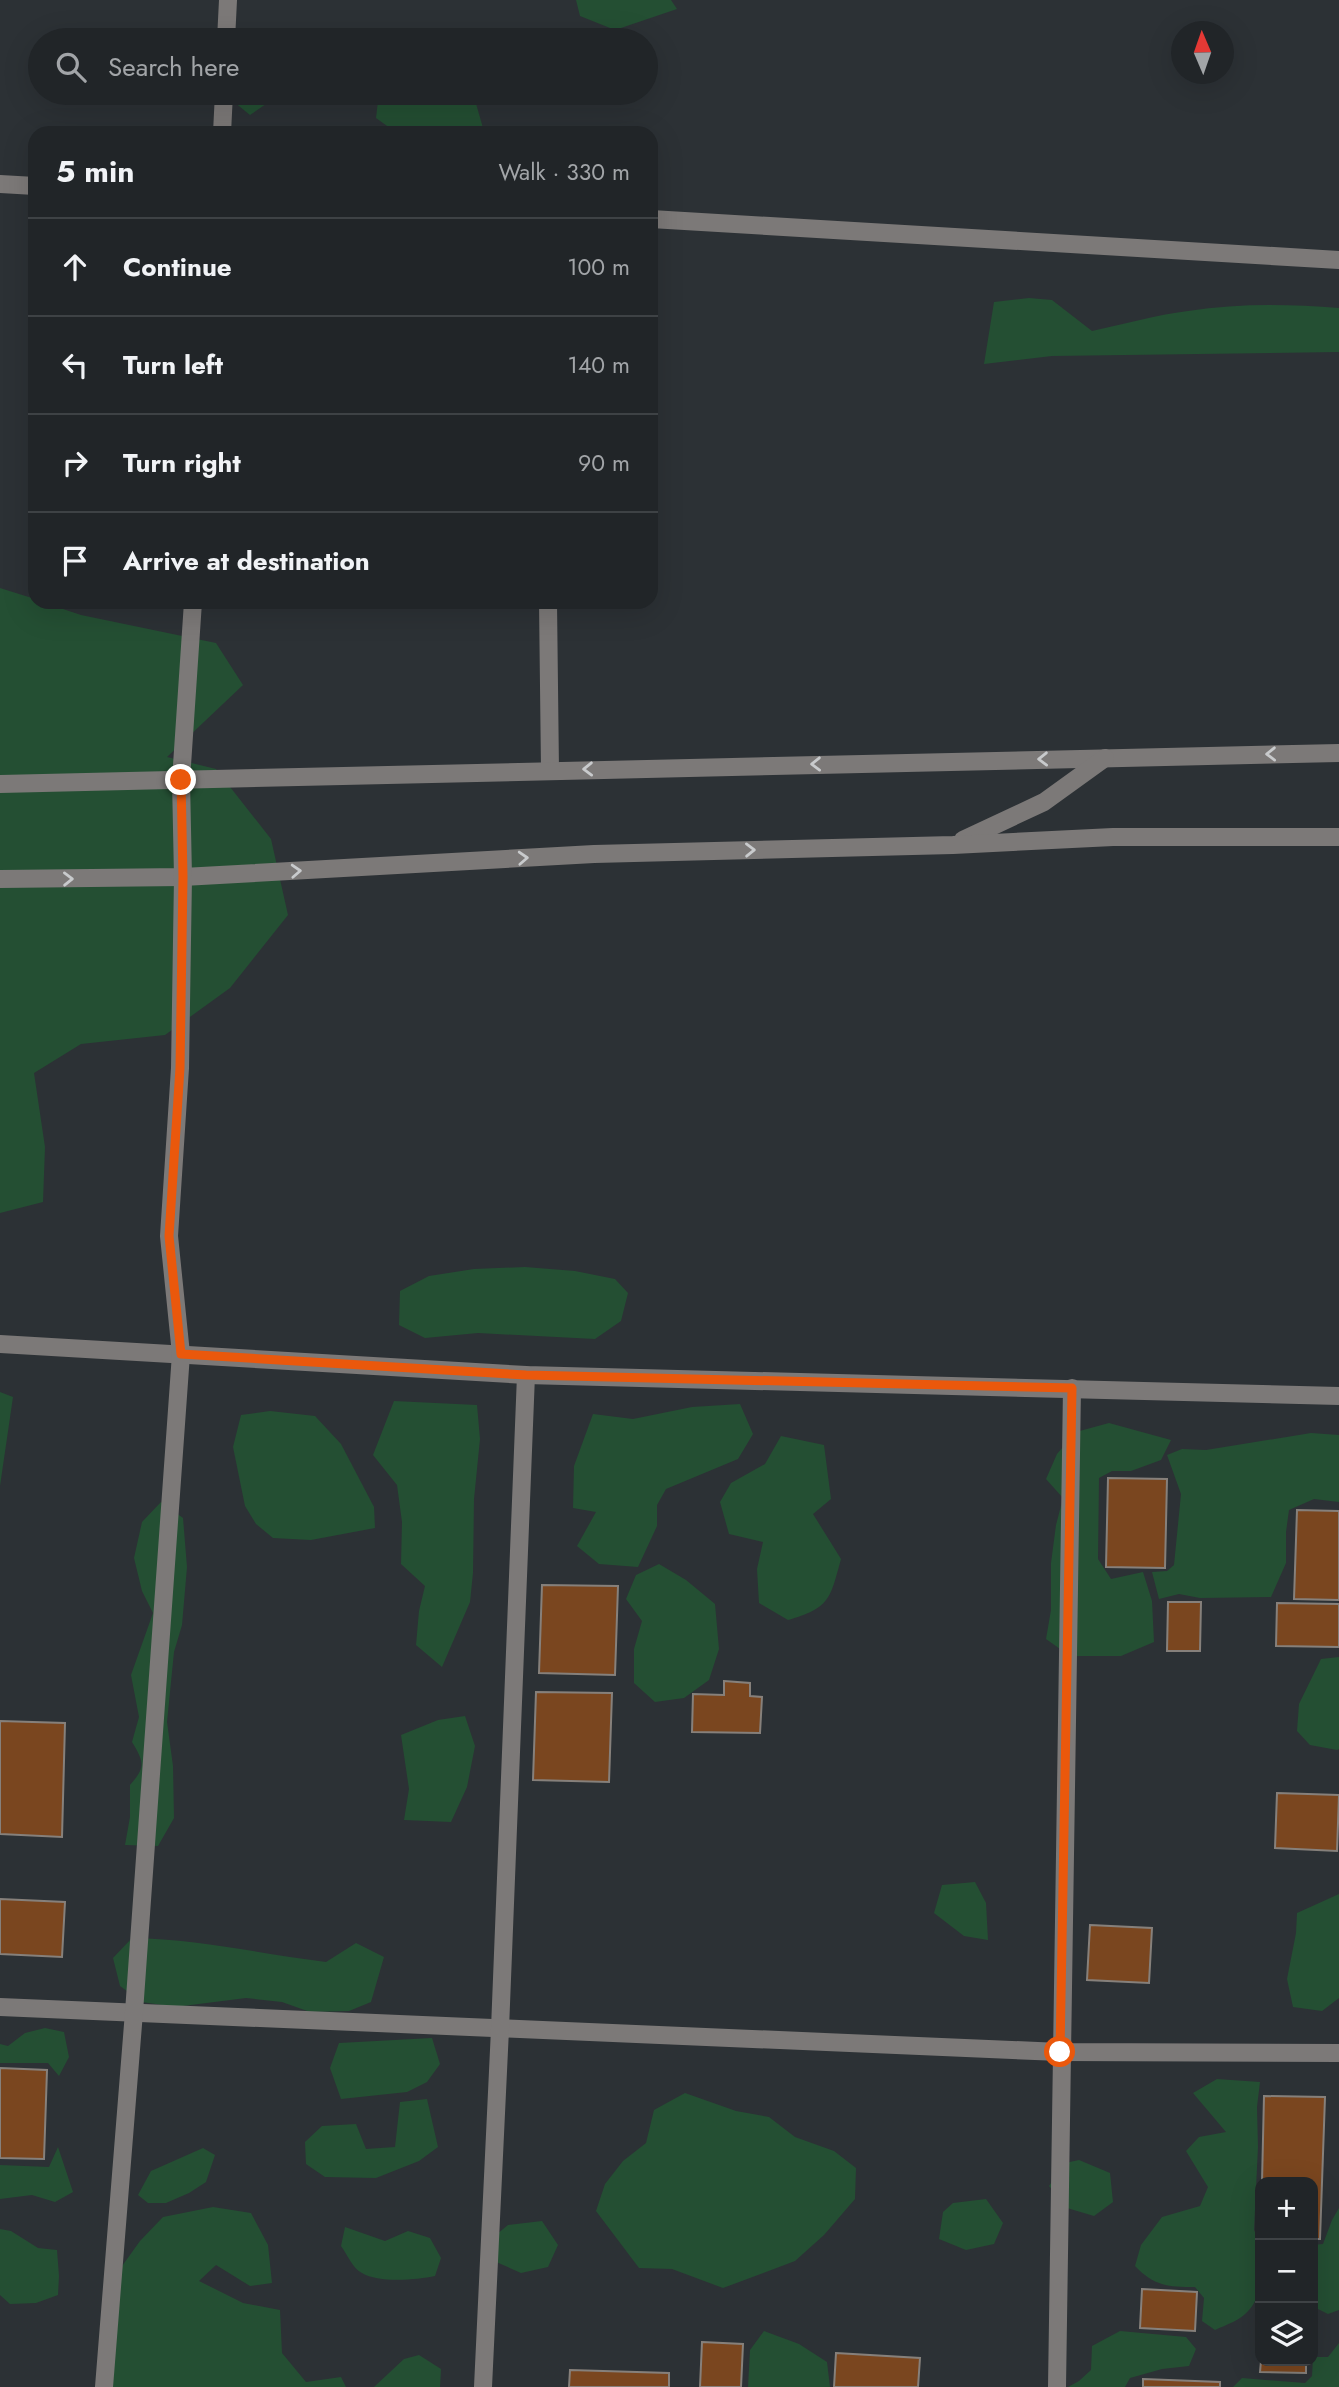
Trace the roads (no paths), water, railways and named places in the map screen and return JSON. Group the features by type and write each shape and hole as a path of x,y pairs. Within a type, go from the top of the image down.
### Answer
{"street":[{"path":"227,28 228,0"},
{"path":"222,126 223,105"},
{"path":"0,184 28,186"},
{"path":"658,219 1339,260"},
{"path":"104,2387 181,1354 169,1236 180,1068 183,877 181,780 193,609"},
{"path":"548,609 550,770"},
{"path":"0,784 1339,753"},
{"path":"953,845 1044,802 1105,758"},
{"path":"0,879 183,877 594,854 953,845 1113,837 1339,837"},
{"path":"0,1344 526,1375 1339,1396"},
{"path":"483,2387 526,1375"},
{"path":"1057,2387 1072,1388"},
{"path":"0,2007 1060,2052 1339,2053"}]}
